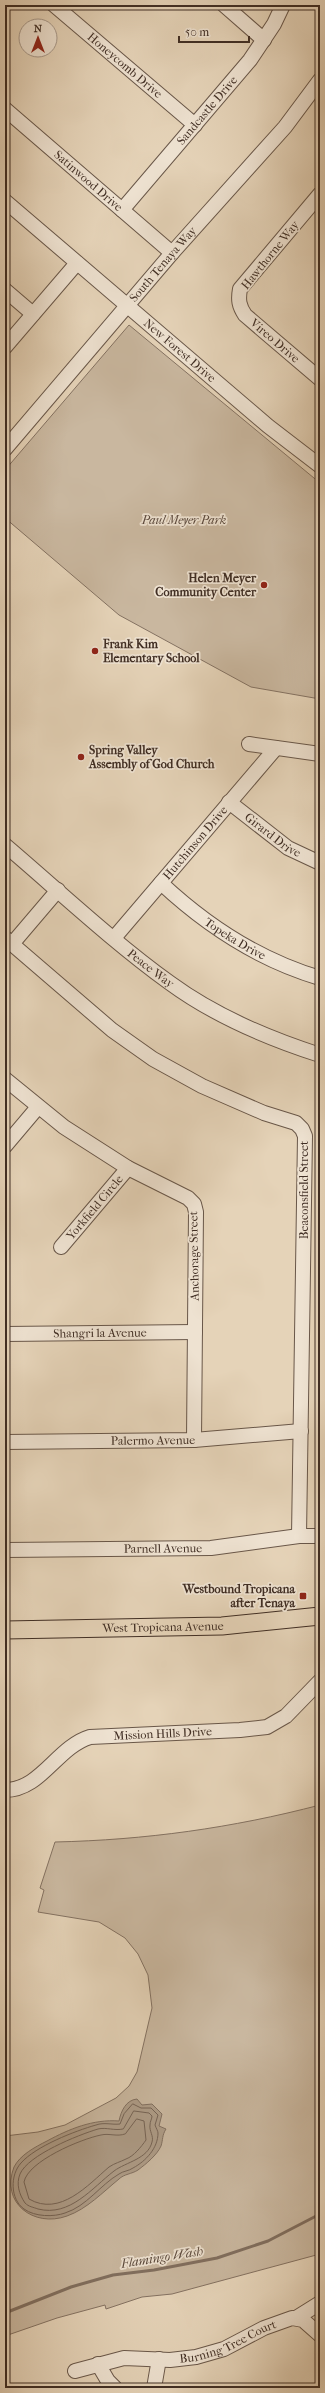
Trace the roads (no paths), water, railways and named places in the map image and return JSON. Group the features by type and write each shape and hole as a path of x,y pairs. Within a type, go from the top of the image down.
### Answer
{"main road":[{"name":"West Tropicana Avenue","path":"5,1630 222,1626 320,1616"}],"street":[{"name":"Honeycomb Drive","path":"54,5 195,125"},
{"path":"224,5 264,40"},
{"name":"Sandcastle Drive","path":"122,210 250,60 264,40 283,5"},
{"name":"South Tenaya Way","path":"5,449 172,253 285,127 320,80"},
{"name":"Satinwood Drive","path":"5,109 172,253"},
{"name":"Hawthorne Way","path":"238,298 240,289 320,194"},
{"name":"New Forest Drive","path":"5,201 268,426 320,466"},
{"path":"5,347 77,263"},
{"path":"5,290 33,314"},
{"name":"Vireo Drive","path":"238,298 240,307 245,315 320,379"},
{"path":"249,744 320,754"},
{"name":"Hutchinson Drive","path":"114,938 276,748"},
{"name":"Girard Drive","path":"229,802 288,848 320,863"},
{"name":"Peace Way","path":"5,845 170,984 230,1020 260,1034 320,1054"},
{"name":"Topeka Drive","path":"161,883 185,905 226,936 268,959 320,978"},
{"path":"8,941 58,890"},
{"name":"Beaconsfield Street","path":"8,941 112,1030 153,1059 202,1086 264,1113 296,1123 302,1129 305,1136 299,1536"},
{"name":"Anchorage Street","path":"5,1079 64,1127 128,1168 188,1198 194,1204 196,1212 194,1440"},
{"path":"5,1146 38,1107"},
{"name":"Yorkfield Circle","path":"60,1247 128,1168"},
{"name":"Shangri la Avenue","path":"5,1334 195,1332"},
{"name":"Palermo Avenue","path":"5,1442 194,1440 301,1431"},
{"name":"Parnell Avenue","path":"5,1550 211,1548 299,1536 320,1536"},
{"name":"Mission Hills Drive","path":"5,1790 17,1789 28,1784 71,1746 90,1737 240,1730 274,1724 286,1716 320,1681"},
{"name":"Burning Tree Court","path":"75,2372 98,2364 124,2358 182,2359 210,2354 264,2328 296,2318 320,2304"},
{"path":"296,2318 303,2320 320,2335"},
{"path":"154,2388 159,2359"},
{"path":"98,2364 108,2382 115,2388"}],"water":[{"path":"137,2099 142,2105 152,2104 162,2114 159,2126 166,2129 161,2146 151,2159 138,2170 121,2177 88,2205 67,2216 55,2219 43,2218 32,2215 23,2210 16,2201 12,2192 11,2180 14,2167 20,2159 38,2146 73,2129 91,2123 119,2121 121,2113 127,2104 130,2101"}],"waterway":[{"name":"Flamingo Wash","path":"5,2313 71,2287 113,2275 154,2270 217,2258 268,2241 320,2214"}],"place":[{"name":"Helen Meyer Community Center","path":"264,585"},
{"name":"Frank Kim Elementary School","path":"95,651"},
{"name":"Spring Valley Assembly of God Church","path":"81,757"},
{"name":"Westbound Tropicana after Tenaya","path":"303,1596"}],"park label":[{"name":"Paul Meyer Park","path":"184,520"}]}
